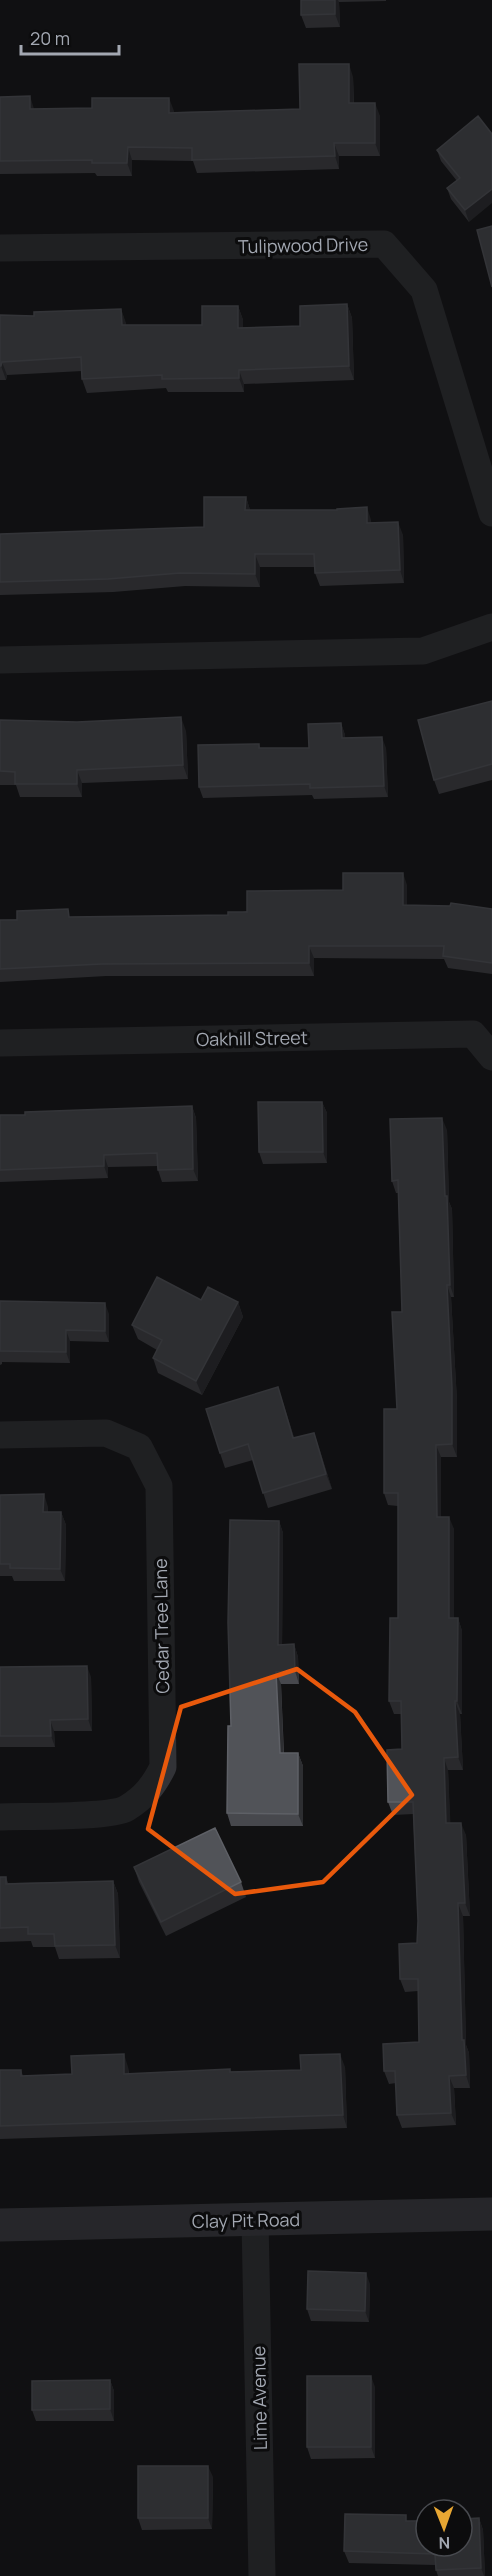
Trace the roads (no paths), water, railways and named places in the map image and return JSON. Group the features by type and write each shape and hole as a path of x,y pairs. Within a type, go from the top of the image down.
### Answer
{"street":[{"name":"Tulipwood Drive","path":"0,248 384,244 424,290 492,513"},
{"path":"0,660 423,651 492,627"},
{"name":"Oakhill Street","path":"0,1043 473,1034 492,1057"},
{"name":"Cedar Tree Lane","path":"0,1435 106,1433 140,1447 159,1486 163,1767 152,1788 125,1810 92,1814 0,1817"},
{"name":"Clay Pit Road","path":"0,2225 492,2214"},
{"name":"Lime Avenue","path":"255,2220 262,2576"}]}
